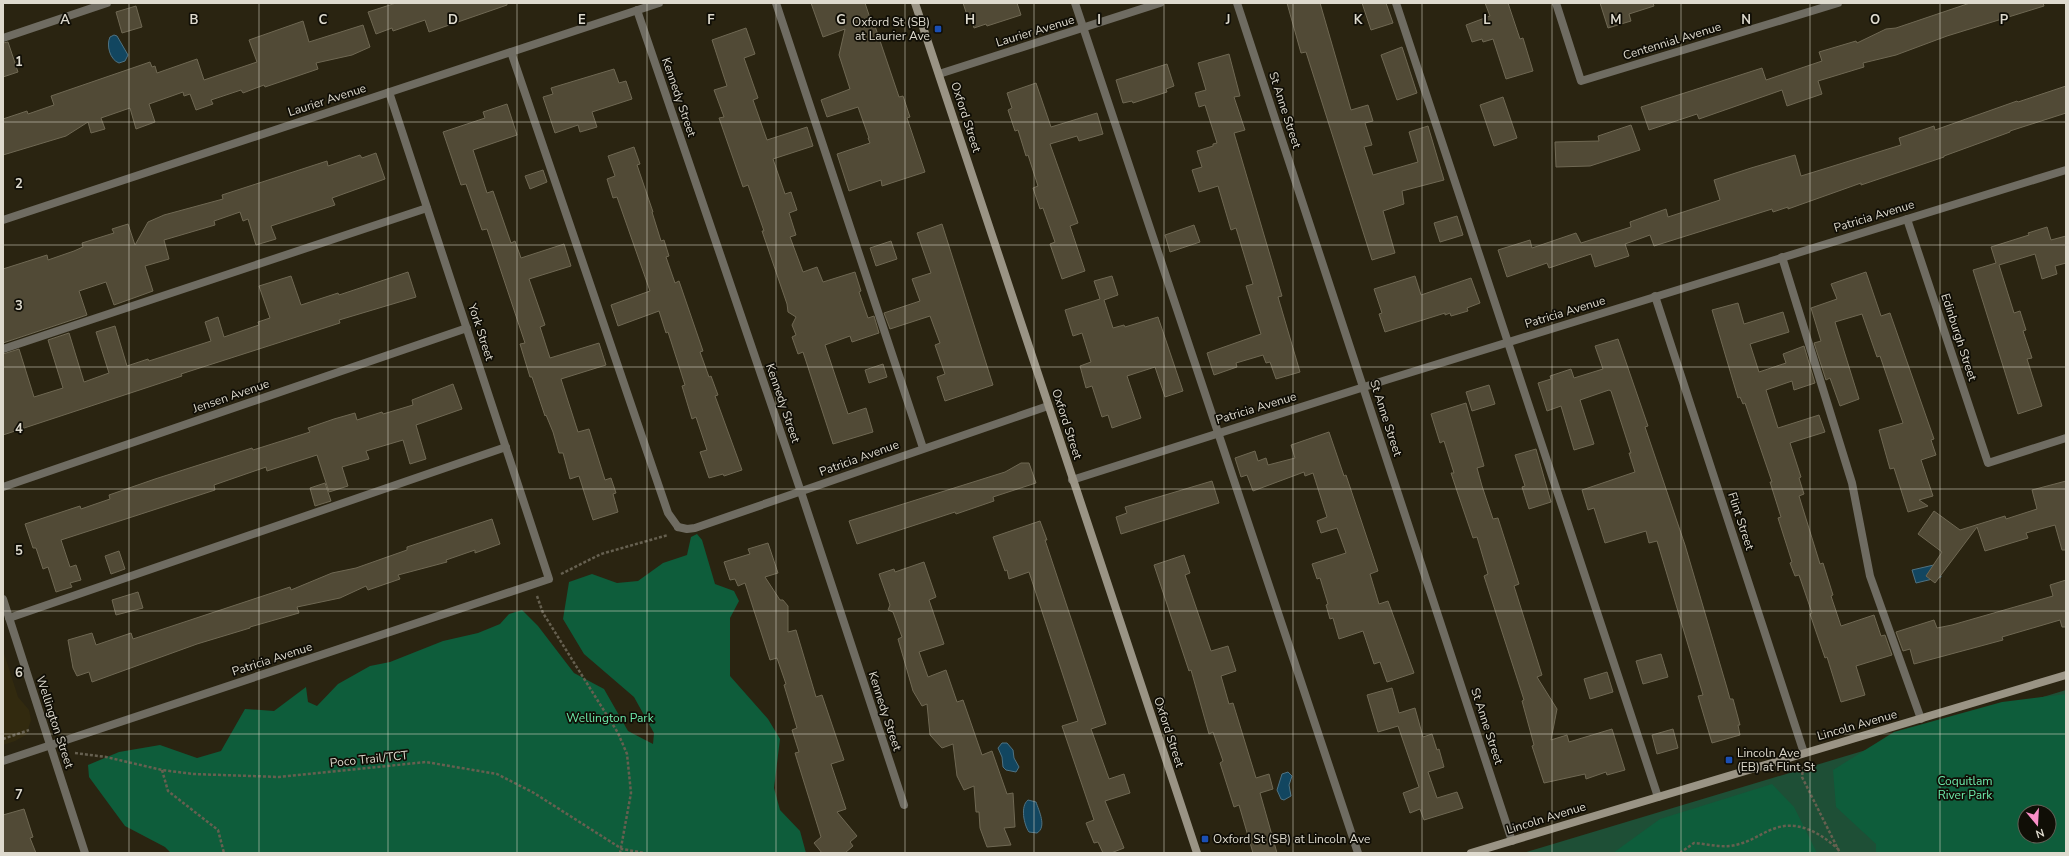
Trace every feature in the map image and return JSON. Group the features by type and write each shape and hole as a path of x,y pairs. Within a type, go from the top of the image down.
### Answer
{"main road":[{"name":"Oxford Street","path":"915,3 1197,853"},
{"name":"Lincoln Avenue","path":"1471,853 2066,675"}],"street":[{"path":"3,38 107,3"},
{"name":"Laurier Avenue","path":"3,220 659,3"},
{"path":"776,3 923,448"},
{"path":"1075,3 1358,853"},
{"name":"Laurier Avenue","path":"939,74 1160,3"},
{"name":"St Anne Street","path":"1237,3 1512,841"},
{"path":"1396,3 1658,797"},
{"name":"Centennial Avenue","path":"1556,3 1581,82 1838,3"},
{"name":"Kennedy Street","path":"636,10 801,492 904,805"},
{"path":"510,52 668,513 678,527"},
{"name":"York Street","path":"389,92 549,579"},
{"name":"Patricia Avenue","path":"1072,480 1363,387 2066,170"},
{"path":"3,349 427,208"},
{"name":"Edinburgh Street","path":"1907,219 1988,463 2066,438"},
{"path":"1782,257 1852,483 1870,576 1921,719"},
{"name":"Flint Street","path":"1655,296 1804,753"},
{"name":"Jensen Avenue","path":"3,487 467,328"},
{"name":"Patricia Avenue","path":"678,527 687,530 695,528 1048,406"},
{"path":"9,618 506,447"},
{"name":"Patricia Avenue","path":"3,761 549,579"},
{"name":"Wellington Street","path":"3,599 85,853"}],"path":[{"path":"549,579 601,554 664,537 678,527"},
{"path":"533,584 543,613 618,733 627,754 631,793 620,853"},
{"path":"3,738 29,730"},
{"name":"Poco Trail/TCT","path":"75,753 106,756 162,770 193,774 279,777 426,762 483,771 497,774 534,793 622,848 645,853"},
{"path":"1804,753 1802,777 1840,851"},
{"path":"162,770 168,791 218,830 224,853"},
{"path":"1680,853 1694,844 1723,847 1740,844 1775,828 1787,826 1810,830 1827,838 1840,851"}],"shaded area":[{"path":"3,650 18,697 29,710 31,720 26,735 3,745"}],"green space":[{"name":"Wellington Park","path":"697,534 702,540 715,584 734,591 739,601 730,618 730,676 768,719 780,739 774,788 780,810 800,831 806,853 171,853 165,847 125,826 89,777 88,765 119,752 160,745 197,758 221,751 245,709 274,711 306,687 308,702 317,706 338,684 370,666 390,662 443,641 478,633 500,624 509,614 522,610 538,626 574,673 604,689 628,731 653,744 654,733 634,697 584,654 563,619 569,582 592,574 617,583 638,581 663,563 687,555 691,537"},
{"name":"Coquitlam River Park","path":"2066,690 2066,853 1523,853"},
{"name":"Coquitlam River Park","path":"2066,694 2066,853 1876,853 1876,844 1836,807 1833,770 1894,732 2002,702"},
{"path":"1772,784 1794,807 1817,853 1613,853 1660,819"}],"water":[{"path":"114,35 117,36 128,55 125,61 119,63 111,56 108,44 110,37"},
{"path":"1938,564 1941,577 1916,583 1912,570"},
{"path":"1002,743 1007,743 1013,750 1014,758 1019,767 1016,772 1006,770 1003,767 1002,757 998,748"},
{"path":"1288,772 1292,776 1289,785 1291,796 1284,800 1281,799 1277,790 1282,774"},
{"path":"1028,800 1036,802 1040,814 1042,823 1040,830 1037,833 1029,832 1024,820 1023,811"}],"building":[{"path":"396,3 507,3 507,5 429,32 425,20 393,31 392,28 376,34 368,12"},
{"path":"811,3 865,3 872,24 874,23 899,97 903,96 910,117 907,118 925,172 882,186 881,180 849,191 837,154 870,143 869,138 858,107 827,117 821,100 850,89 839,55 845,29 823,37"},
{"path":"963,3 1017,3 1021,15 987,26 986,24 974,28 971,17 968,18"},
{"path":"1287,3 1320,3 1351,110 1368,105 1373,121 1365,123 1372,145 1364,147 1373,175 1418,162 1409,132 1428,126 1444,180 1402,191 1404,204 1383,211 1395,253 1372,260 1306,52 1301,53"},
{"path":"1362,3 1386,3 1393,23 1371,30"},
{"path":"1485,3 1508,3 1520,39 1523,38 1533,71 1506,79 1493,39 1483,42 1482,39 1472,42 1466,25 1490,16"},
{"path":"1600,3 1653,3 1654,6 1629,14 1631,21 1608,28"},
{"path":"1970,3 2043,3 2044,6 1947,36 1896,55 1863,63 1864,67 1818,81 1822,94 1787,106 1782,90 1699,119 1697,114 1649,130 1641,107 1762,68 1766,80 1822,61 1819,52 1856,41 1857,43 1886,29 1896,28"},
{"path":"136,6 142,27 122,33 116,12"},
{"path":"303,21 309,42 363,25 370,47 352,55 316,63 318,69 265,87 264,85 243,93 241,90 211,100 213,104 196,110 190,94 184,96 183,92 149,104 155,122 136,129 130,108 101,118 105,129 91,133 88,122 66,136 3,155 3,119 27,111 28,114 54,105 51,96 150,62 152,67 155,66 157,73 197,59 204,80 257,62 249,40"},
{"path":"746,28 755,54 744,58 758,98 753,100 767,140 807,127 813,146 773,159 785,194 791,192 797,210 789,213 796,235 790,237 803,272 817,267 823,282 855,272 861,291 859,292 868,318 874,316 879,333 852,342 850,336 825,345 848,414 866,408 873,432 833,444 803,352 798,354 792,337 796,335 792,325 796,317 788,312 787,304 748,185 743,187 719,118 724,117 714,90 727,86 712,40"},
{"path":"8,42 18,72 3,77 3,43"},
{"path":"1402,47 1417,93 1397,100 1381,55"},
{"path":"1229,54 1240,96 1234,97 1245,130 1234,133 1282,296 1278,297 1300,372 1276,379 1270,362 1266,363 1263,355 1236,363 1237,367 1214,375 1207,353 1261,334 1246,286 1253,284 1236,228 1231,230 1218,186 1199,192 1192,170 1202,167 1197,151 1213,146 1213,144 1217,143 1205,105 1199,107 1195,93 1206,90 1198,63"},
{"path":"1167,64 1174,86 1166,89 1167,92 1133,103 1132,101 1123,103 1116,80"},
{"path":"614,69 619,83 626,81 632,99 592,112 597,127 580,132 578,125 555,133 543,97 553,94 551,88"},
{"path":"1036,83 1051,127 1097,113 1103,134 1079,141 1077,136 1050,144 1078,223 1070,226 1085,271 1062,279 1050,244 1055,242 1043,208 1040,209 1033,188 1038,186 1028,155 1026,156 1018,130 1015,131 1008,110 1012,108 1007,93"},
{"path":"2066,86 2066,113 2010,131 1944,157 1861,185 1861,183 1788,209 1788,207 1773,212 1772,209 1654,246 1650,235 1625,244 1629,256 1595,267 1591,254 1549,268 1547,263 1507,277 1498,250 1530,240 1532,248 1576,233 1581,243 1631,227 1630,222 1666,209 1668,217 1720,200 1714,180 1751,168 1795,155 1801,176 1901,145 1899,138 1934,126 1935,130 2017,101 2018,102"},
{"path":"1503,97 1517,138 1494,146 1480,105"},
{"path":"507,104 517,135 473,150 487,193 493,191 511,243 515,241 521,258 564,244 571,266 529,279 545,325 540,327 550,358 599,343 606,365 561,379 578,432 589,429 605,480 611,478 616,493 613,494 618,512 593,520 579,476 570,479 563,453 559,453 553,432 546,415 545,416 532,377 530,377 520,344 525,343 487,229 482,230 466,184 461,185 443,132 485,118 483,112"},
{"path":"1631,125 1640,150 1590,166 1556,167 1555,142 1599,141 1598,136"},
{"path":"634,147 640,164 637,165 661,241 664,240 669,256 666,257 675,283 679,281 703,351 700,352 709,377 711,376 718,395 715,396 742,470 724,476 723,474 709,478 700,452 707,450 696,417 692,419 682,386 685,385 668,332 666,333 659,311 618,326 611,305 650,291 617,197 613,198 607,179 615,176 608,156"},
{"path":"376,153 385,179 332,198 335,205 271,226 276,239 256,245 248,219 243,221 240,212 214,221 215,225 164,240 169,259 145,266 153,291 114,305 106,282 79,291 87,315 3,343 3,269 47,255 48,260 74,251 83,247 82,243 114,233 112,229 128,224 135,245 148,222 164,215 223,199 222,195 327,161 328,166 360,155 362,158"},
{"path":"543,170 547,182 530,189 525,176"},
{"path":"1457,216 1463,235 1440,242 1434,223"},
{"path":"942,224 993,385 945,401 937,377 945,374 935,345 940,343 930,316 890,329 884,313 920,301 912,279 931,273 917,233"},
{"path":"1194,225 1200,242 1170,252 1165,235"},
{"path":"2047,227 2051,240 2066,236 2066,263 2055,266 2057,274 2042,279 2035,254 1999,265 2014,313 2020,311 2026,330 2023,331 2032,358 2027,359 2042,406 2018,414 1973,270 1996,263 1991,247 2029,235 2028,233"},
{"path":"891,241 897,259 876,266 870,248"},
{"path":"408,272 416,297 339,320 340,323 181,374 182,376 3,435 3,354 19,349 34,397 63,388 48,340 69,333 84,382 109,373 96,332 115,326 127,366 148,359 149,361 211,341 205,322 218,317 224,337 259,325 258,322 270,318 259,286 291,276 301,305 338,293 339,295"},
{"path":"1866,272 1881,316 1890,313 1934,439 1931,440 1936,455 1921,460 1933,496 1919,500 1928,506 1908,512 1894,468 1890,469 1879,430 1903,423 1880,356 1877,357 1862,314 1835,322 1859,399 1840,406 1830,378 1826,380 1814,343 1821,341 1811,308 1837,299 1831,284"},
{"path":"1112,276 1118,295 1104,300 1113,328 1124,325 1125,327 1158,317 1183,391 1165,397 1155,367 1127,376 1141,418 1112,428 1108,415 1102,417 1092,386 1086,388 1080,366 1091,362 1082,333 1073,336 1065,310 1100,299 1094,281"},
{"path":"1415,276 1421,295 1471,278 1480,303 1467,308 1468,311 1451,316 1450,313 1445,315 1445,313 1385,332 1379,314 1382,313 1374,289"},
{"path":"1738,303 1744,324 1783,312 1789,332 1750,344 1759,372 1786,363 1783,354 1804,346 1815,383 1794,390 1792,381 1766,390 1778,428 1819,415 1825,432 1790,443 1801,477 1799,478 1804,494 1799,496 1820,564 1823,563 1833,595 1831,596 1841,626 1874,615 1881,636 1885,635 1892,655 1856,666 1865,695 1841,702 1827,657 1825,658 1810,614 1812,613 1799,575 1795,576 1790,563 1792,562 1778,518 1781,517 1770,482 1772,482 1745,403 1743,404 1740,397 1738,398 1712,310"},
{"path":"1618,339 1648,426 1645,427 1685,545 1730,699 1733,699 1740,725 1738,725 1740,735 1712,743 1698,696 1703,695 1657,541 1649,543 1646,531 1605,543 1594,508 1588,510 1582,490 1635,472 1629,453 1631,453 1611,391 1609,390 1580,400 1594,444 1574,450 1561,406 1547,411 1538,383 1551,379 1550,376 1571,369 1574,378 1603,369 1595,346"},
{"path":"883,364 887,377 869,383 865,370"},
{"path":"453,384 462,409 416,425 426,459 410,464 403,440 366,451 369,459 342,467 348,486 329,492 317,455 267,471 266,467 214,485 215,490 61,540 70,567 76,565 81,580 70,583 72,587 56,592 48,567 43,569 36,548 33,548 25,524 80,506 81,509 110,499 109,495 155,479 252,448 253,450 310,432 308,428 334,419 355,413 357,420 382,412 383,414 413,405 412,400"},
{"path":"1489,385 1495,404 1472,411 1466,392"},
{"path":"1466,403 1484,466 1477,468 1482,486 1493,519 1498,518 1519,584 1514,586 1542,675 1537,677 1557,709 1551,740 1567,735 1569,742 1612,729 1625,770 1607,775 1606,772 1586,779 1585,774 1544,783 1532,746 1534,745 1522,701 1524,700 1484,576 1488,574 1477,537 1473,538 1451,473 1454,473 1444,441 1440,443 1431,414"},
{"path":"1329,432 1344,476 1346,475 1378,571 1370,574 1379,604 1388,601 1414,673 1387,682 1380,662 1374,664 1363,631 1339,639 1333,618 1330,619 1326,605 1328,604 1320,578 1317,579 1312,564 1346,553 1337,528 1321,533 1317,521 1327,517 1313,473 1305,476 1304,472 1253,491 1247,475 1241,477 1235,458 1255,451 1258,461 1266,458 1268,465 1295,458 1291,445"},
{"path":"1536,449 1551,502 1529,509 1522,487 1525,486 1515,455"},
{"path":"1021,463 1029,463 1036,483 993,497 994,501 956,514 955,512 857,544 849,521 1005,472"},
{"path":"1212,481 1219,503 1121,534 1116,517 1127,513 1125,507"},
{"path":"2066,481 2066,550 2062,550 2055,525 2026,533 2028,538 1985,551 1977,527 1935,583 1926,576 1942,552 1918,534 1934,511 1960,530 2005,516 2006,519 2037,509 2032,490"},
{"path":"325,483 331,501 315,506 310,488"},
{"path":"492,519 500,544 475,553 475,550 446,560 447,562 398,575 400,579 368,590 366,586 340,598 297,607 299,613 197,644 92,682 89,672 77,676 73,668 68,640 92,633 96,645 131,633 133,639 290,587 291,590 332,573 356,568 407,550 407,547"},
{"path":"1040,521 1106,724 1091,729 1109,779 1124,774 1130,793 1105,801 1124,848 1111,853 1103,853 1098,842 1094,843 1086,823 1094,820 1062,726 1078,721 1029,572 1009,579 1007,570 1005,571 993,537"},
{"path":"768,543 778,573 765,577 780,600 783,600 788,606 788,632 796,630 816,697 822,695 844,760 831,764 846,809 837,812 857,836 850,842 853,846 845,853 822,853 814,843 821,837 795,753 799,752 792,730 797,728 784,685 786,684 777,658 770,660 745,583 738,586 735,579 730,580 724,562 750,554 748,549"},
{"path":"119,551 125,569 111,574 105,556"},
{"path":"1184,555 1190,573 1185,575 1211,651 1228,646 1236,671 1221,676 1229,704 1233,703 1256,778 1269,774 1273,789 1260,793 1277,853 1253,853 1239,805 1234,807 1220,763 1223,761 1213,732 1209,734 1191,670 1189,671 1154,565"},
{"path":"924,562 936,597 929,600 944,644 919,652 928,677 946,670 957,702 963,700 982,755 992,751 1007,794 1013,793 1015,827 1004,828 1011,845 987,847 980,828 979,812 976,812 974,786 964,790 957,776 953,744 942,748 930,735 927,704 922,706 913,691 898,639 902,637 893,612 888,610 890,605 879,574 894,569 895,572"},
{"path":"2066,580 2066,627 2062,627 2060,620 2002,637 2003,640 1914,664 1910,649 1903,651 1896,632 1934,620 1937,628 1952,625 2053,596 2050,585"},
{"path":"138,592 143,608 116,615 112,600"},
{"path":"1661,654 1668,677 1643,684 1636,661"},
{"path":"1607,672 1613,692 1590,699 1584,679"},
{"path":"1392,688 1399,713 1415,708 1423,737 1432,734 1437,750 1439,749 1444,767 1428,772 1437,798 1457,792 1463,808 1424,820 1420,809 1410,813 1403,793 1419,787 1398,726 1378,732 1367,695"},
{"path":"1673,729 1678,748 1657,754 1652,735"},
{"path":"24,809 33,837 30,838 36,853 3,853 3,815"}],"place":[{"name":"Oxford St (SB) at Laurier Ave","path":"938,29"},
{"name":"Lincoln Ave (EB) at Flint St","path":"1729,760"},
{"name":"Oxford St (SB) at Lincoln Ave","path":"1205,839"}]}
